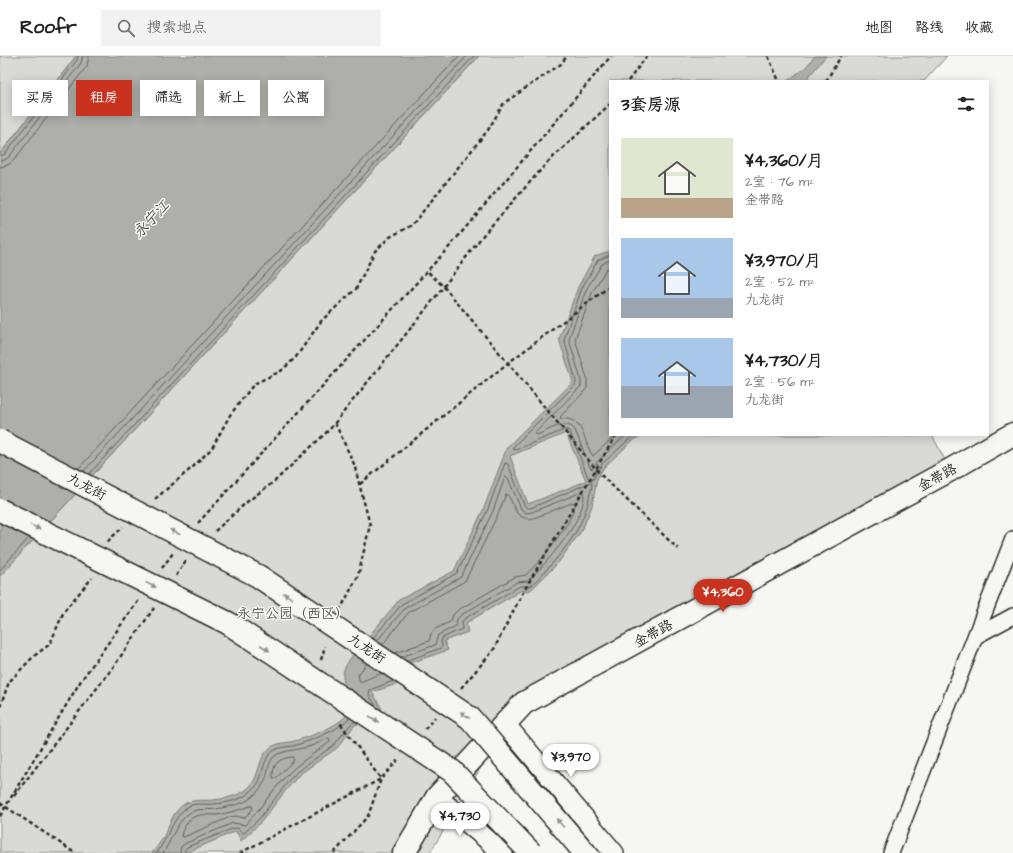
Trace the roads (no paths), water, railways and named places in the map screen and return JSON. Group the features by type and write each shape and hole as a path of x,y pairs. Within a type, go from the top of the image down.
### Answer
{"main road":[{"name":"金带路","path":"404,853 437,797 524,703 1013,434"},
{"name":"九龙街","path":"0,441 258,576 470,718 585,853"},
{"path":"0,510 228,623 452,771 531,853"}],"street":[{"path":"891,853 1013,539"},
{"path":"976,636 1013,616"},
{"path":"504,724 614,853"},
{"path":"437,797 503,853"}],"water":[{"name":"永宁江","path":"76,56 479,56 0,576 0,154 29,116 68,116 68,80 57,80"},
{"path":"815,56 826,56 806,80 788,80 806,67"},
{"path":"609,251 609,436 640,436 604,467 597,479 592,506 582,530 558,563 532,589 528,591 522,590 466,623 468,632 444,641 448,650 399,667 404,682 372,692 382,709 354,726 337,748 300,774 262,821 241,841 236,831 188,853 152,853 163,838 169,823 175,814 186,803 221,799 244,791 252,784 261,760 273,746 311,736 334,725 349,712 350,702 343,680 343,674 349,660 399,600 454,571 484,508 507,447 573,382 559,339 578,287 595,256","holes":["566,433 586,481 528,504 510,456"]}],"park label":[{"name":"永宁公园（西区）","path":"293,613"}]}
